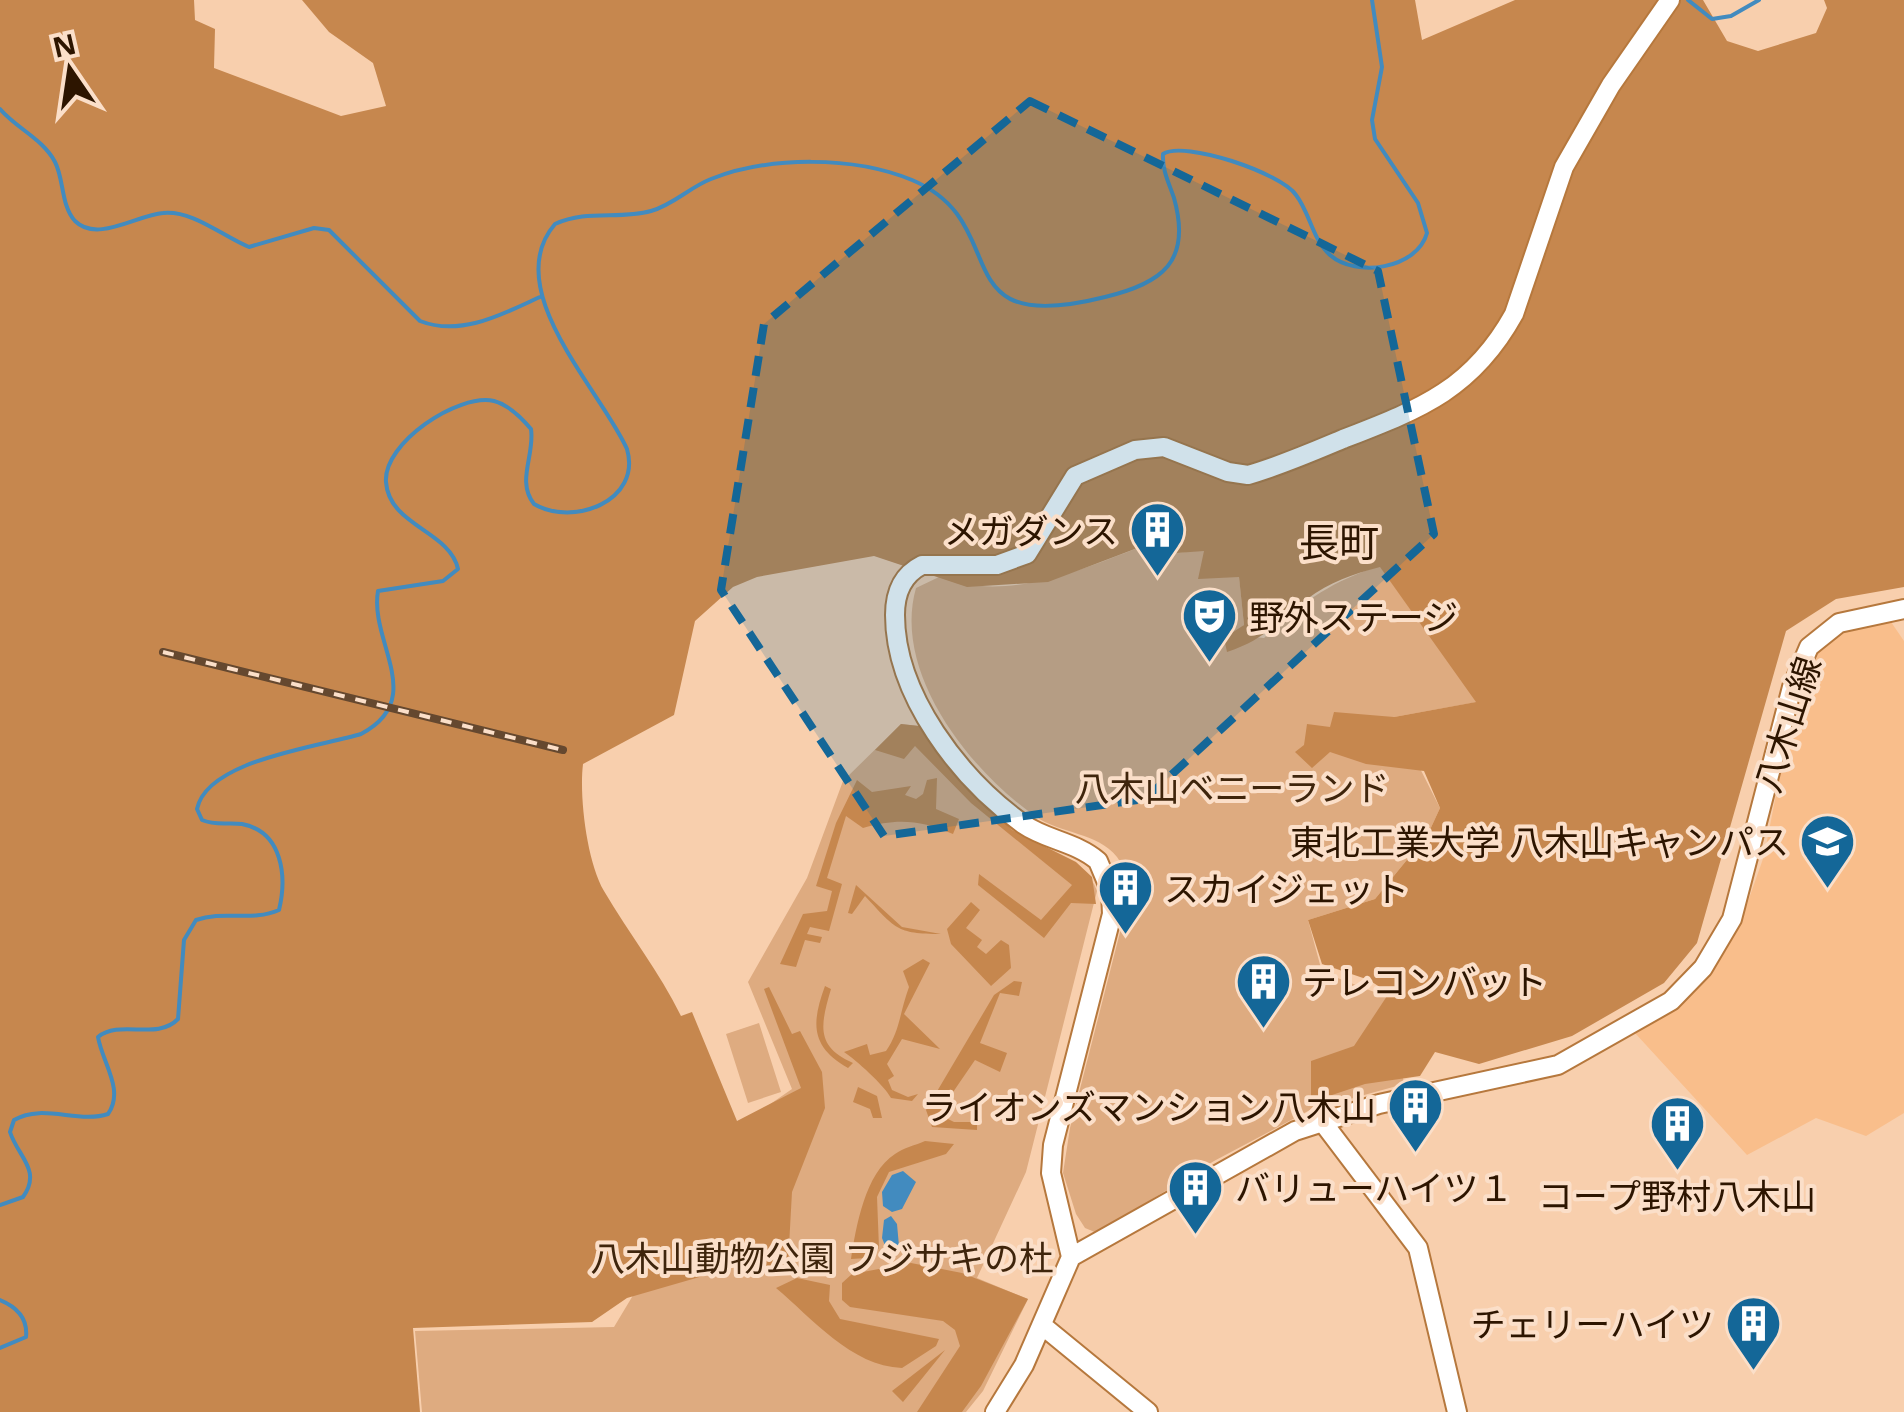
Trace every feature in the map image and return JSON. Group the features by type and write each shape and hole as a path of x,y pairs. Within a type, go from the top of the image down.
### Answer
{"street":[{"path":"995,1412 1044,1326 1071,1257 1050,1173 1053,1145 1107,938 1111,892 1098,860 1025,825 985,790 936,729 902,665 895,636 899,589 912,570 922,565 997,565 1027,554 1065,487 1106,459 1164,447 1228,472 1248,475 1444,396 1490,354 1514,314 1564,167 1611,86 1670,0"},
{"name":"八木山線","path":"1071,1257 1321,1120 1540,1071 1590,1049 1671,1002 1704,968 1732,919 1792,686 1809,646 1839,623 1904,609"},
{"path":"1321,1120 1418,1248 1457,1412"},
{"path":"1044,1326 1148,1412"}],"highlighted area":[{"path":"1030,101 1378,271 1434,534 1145,799 884,836 721,590 764,324"}],"shaded area":[{"path":"0,0 194,0 195,20 215,29 214,68 341,116 386,106 373,63 329,32 302,0 1415,0 1422,40 1515,0 1703,0 1727,41 1758,51 1816,33 1827,8 1824,0 1904,0 1904,587 1836,599 1786,631 1697,943 1664,983 1572,1036 1479,1064 1435,1052 1420,1076 1365,1084 1311,1102 1311,1061 1354,1046 1389,993 1369,980 1322,964 1308,920 1375,899 1428,834 1440,808 1424,771 1366,764 1330,752 1312,768 1295,752 1304,745 1307,724 1330,727 1334,712 1394,717 1476,702 1380,567 1324,588 1262,635 1227,652 1224,638 1244,625 1239,577 1198,579 1204,551 1177,553 1140,547 1048,582 967,587 874,556 757,577 733,587 695,621 674,715 583,764 583,811 598,879 681,1016 692,1012 737,1121 801,1088 764,989 769,987 792,1034 800,1031 822,1072 825,1108 792,1192 788,1264 767,1269 743,1254 704,1244 703,1276 627,1298 592,1322 413,1328 420,1412 0,1412"},
{"name":"東北工業大学 八木山キャンパス","path":"1889,619 1904,641 1904,1113 1866,1136 1816,1118 1747,1155 1635,1033 1682,1003 1740,924 1764,856 1786,744 1820,648 1855,625"},
{"path":"901,724 919,726 962,780 1012,830 1076,862 1092,877 1096,904 1071,903 1044,938 978,885 979,874 1041,920 1072,885 971,803 915,746 904,759 875,750"},
{"path":"937,778 936,809 959,819 953,834 909,822 863,828 846,816 827,878 842,884 829,931 810,927 807,934 822,937 820,943 805,940 796,967 780,964 803,914 827,911 832,891 816,886 836,823 857,780 872,792 911,786 905,795 916,799 923,794 927,780"},
{"path":"856,885 902,927 941,934 914,933 897,927 865,896 852,914 848,913"},
{"path":"971,902 980,910 966,928 982,940 977,947 986,954 1001,940 1009,945 1011,968 991,986 951,944 947,929"},
{"path":"923,959 930,963 904,1014 940,1049 902,1039 887,1064 894,1076 888,1080 892,1090 908,1097 918,1094 912,1101 891,1098 844,1052 867,1044 870,1055 886,1051 909,987 903,971"},
{"path":"1014,981 1022,982 1019,996 1000,993 980,1043 1007,1053 1000,1072 975,1060 938,1114 954,1122 977,1122 977,1130 932,1127 926,1110 994,995"},
{"path":"825,986 831,989 824,1034 832,1050 853,1063 848,1068 827,1052 817,1033 817,1012"},
{"path":"858,1087 877,1096 882,1118 873,1118 870,1109 853,1102"},
{"path":"925,1141 954,1144 946,1154 889,1172 877,1197 879,1248 867,1258 851,1259 864,1202 876,1174 895,1154"},
{"path":"911,1263 962,1273 1028,1299 981,1386 962,1412 917,1412 960,1346 955,1330 943,1321 850,1307 842,1300 842,1283 852,1274"},
{"path":"797,1278 830,1285 829,1301 840,1319 939,1339 936,1346 902,1368 866,1359 833,1338 776,1288"},
{"path":"945,1350 903,1402 892,1391"}],"green space":[{"name":"八木山ベニーランド","path":"1140,547 1177,553 1204,550 1239,576 1244,625 1235,635 1264,638 1318,594 1380,566 1477,702 1394,717 1440,808 1428,834 1375,899 1308,920 1322,972 1390,998 1404,1084 1310,1110 1214,1161 1097,1233 1085,1228 1076,1214 1063,1173 1070,1128 1128,901 1125,872 1109,849 1035,816 985,773 962,746 926,685 915,653 912,620 916,588 939,577 964,584 1015,585 1066,574"},
{"name":"八木山動物公園 フジサキの杜","path":"901,724 919,726 991,811 1030,841 1084,870 1097,891 1026,1172 977,1278 1028,1299 983,1391 966,1412 422,1412 415,1331 614,1327 632,1297 685,1163 792,1089 748,982 807,878 843,781"},
{"path":"759,1023 781,1092 748,1103 726,1034"}],"water":[{"path":"903,1171 916,1182 902,1209 892,1212 883,1206 882,1192 892,1175"},
{"path":"891,1216 897,1224 899,1246 894,1251 886,1248 882,1238 884,1220"}],"waterway":[{"path":"0,1205 23,1197 30,1179 27,1164 10,1132 14,1120 37,1113 85,1117 108,1114 113,1105 113,1086 98,1037 117,1030 160,1029 178,1019 184,940 196,920 279,910 282,870 274,846 256,829 202,820 197,809 205,792 242,767 361,734 381,720 391,704 391,669 377,610 378,591 443,581 458,569 444,546 408,519 390,497 388,467 409,437 443,413 462,405 494,401 505,405 531,429 526,486 534,504 550,510 585,510 601,505 624,483 629,467 627,449 546,308 539,278 541,250 555,224 579,217 651,211 711,179 759,166 812,162 864,166 912,180 944,199 963,223 998,290 1019,303 1053,306 1125,291 1142,285 1168,266 1179,238 1179,220 1163,154 1191,151 1232,161 1287,186 1305,210 1319,241 1341,262 1369,268 1399,262 1421,245 1427,233 1418,203 1375,139 1372,120 1382,67 1372,0"},
{"path":"1688,0 1712,19 1731,16 1759,0"},
{"path":"0,109 50,154 70,215 84,227 106,229 174,213 249,247 314,228 329,230 420,321 435,325 482,321 540,297"},
{"path":"0,1300 20,1314 26,1330 26,1337 0,1348"}],"railway":[{"path":"163,652 563,750"}],"place":[{"name":"メガダンス","path":"1157,579"},
{"name":"野外ステージ","path":"1210,665"},
{"name":"東北工業大学 八木山キャンパス","path":"1828,890"},
{"name":"スカイジェット","path":"1125,937"},
{"name":"テレコンバット","path":"1263,1030"},
{"name":"ライオンズマンション八木山","path":"1415,1155"},
{"name":"コープ野村八木山","path":"1677,1173"},
{"name":"バリューハイツ１","path":"1196,1236"},
{"name":"チェリーハイツ","path":"1753,1372"}],"district":[{"name":"長町","path":"1339,541"}]}
